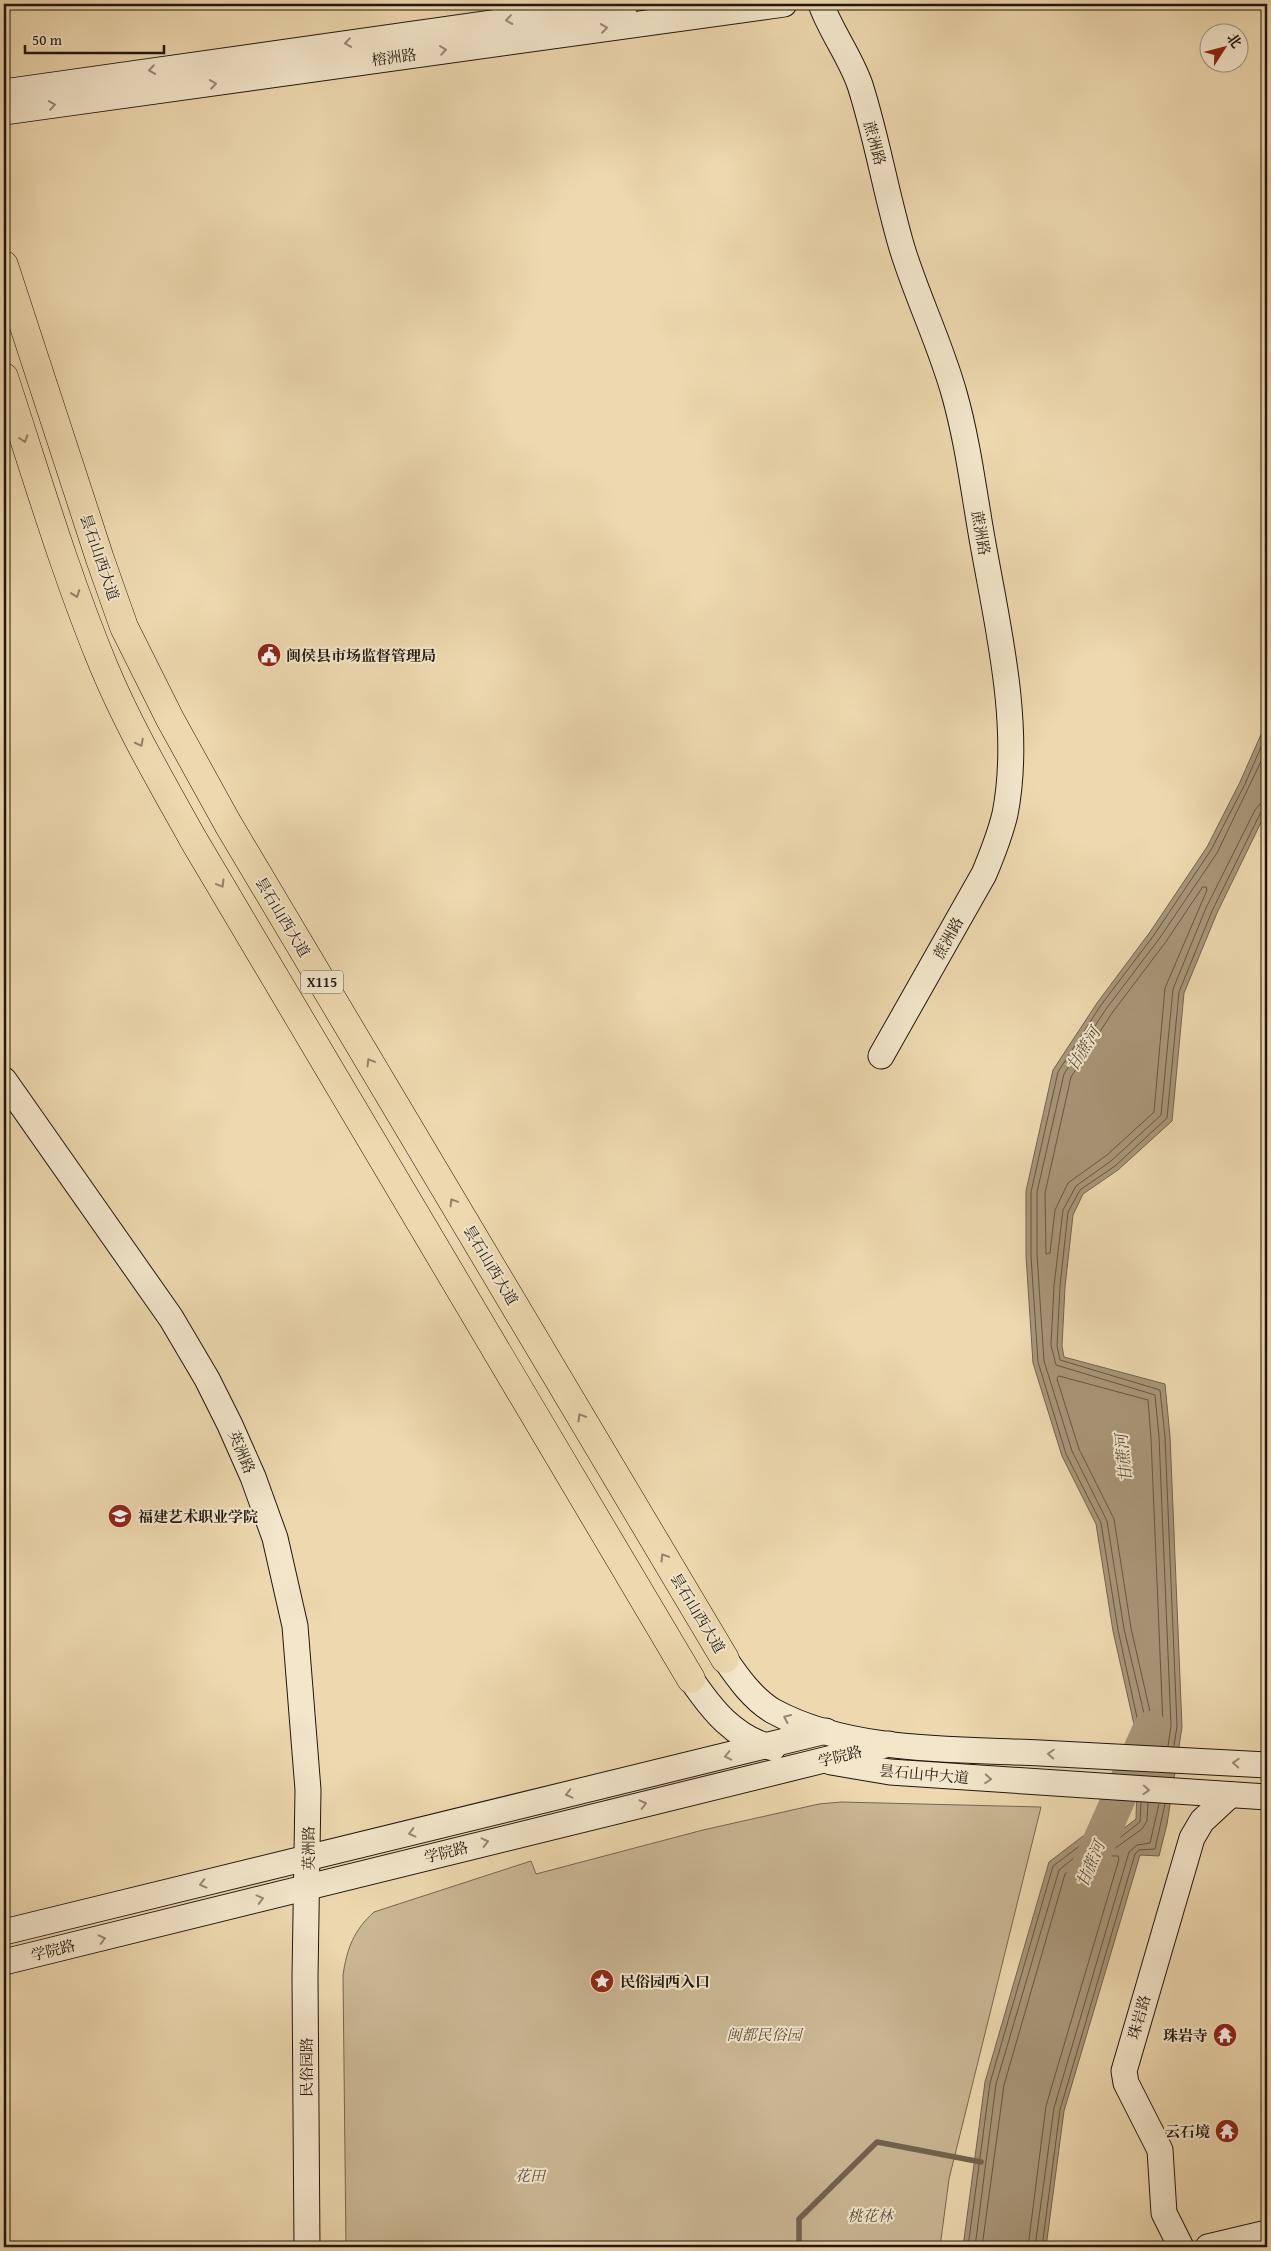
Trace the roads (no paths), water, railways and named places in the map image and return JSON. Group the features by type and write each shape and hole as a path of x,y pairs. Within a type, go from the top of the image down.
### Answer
{"main road":[{"name":"榕洲路","path":"4,92 626,4"},
{"name":"榕洲路","path":"4,112 784,4"},
{"name":"蔗洲路","path":"820,4 832,33 849,60 860,86 902,247 954,394 992,588 1005,671 1007,699 1009,737 1008,791 996,845 984,874 881,1056"},
{"name":"昙石山西大道","path":"4,265 110,589 132,645 170,719 228,824 725,1659"},
{"name":"X115","path":"4,376 78,601 104,667 142,747 193,839 691,1679"},
{"name":"英洲路","path":"4,1080 183,1336 230,1424 253,1477 275,1538 295,1626 308,1790 308,1886"},
{"name":"昙石山中大道","path":"725,1659 748,1690 771,1710 802,1724 826,1731 889,1744 913,1747 1267,1765"},
{"name":"昙石山中大道","path":"691,1679 722,1720 747,1737 767,1747 822,1761 890,1772 1224,1794"},
{"path":"4,1932 767,1747 826,1731"},
{"name":"学院路","path":"4,1962 889,1744"},
{"name":"X115","path":"1224,1794 1267,1797"},
{"name":"珠岩路","path":"1181,2247 1178,2237 1164,2213 1160,2150 1126,2083 1124,2071 1192,1838 1202,1821 1224,1794"},
{"name":"民俗园路","path":"306,2247 305,1977 308,1886"},
{"path":"1208,2247 1267,2233"}],"water":[{"path":"1267,721 1267,810 1217,913 1184,993 1172,1121 1118,1170 1083,1194 1073,1215 1065,1287 1062,1346 1064,1357 1165,1384 1170,1436 1182,1727 1167,1824 1159,1856 1140,1855 1064,2111 1046,2247 963,2247 985,2082 1049,1862 1083,1836 1111,1838 1136,1819 1138,1742 1113,1631 1096,1524 1062,1456 1033,1363 1026,1256 1026,1191 1053,1070 1097,1003 1150,932 1207,847 1240,782"}],"waterway":[{"name":"甘蔗河","path":"1082,1881 1150,1728"},
{"path":"799,2247 799,2219 877,2142 981,2162"}],"place":[{"name":"闽侯县市场监督管理局","path":"269,655"},
{"name":"福建艺术职业学院","path":"120,1516"},
{"name":"民俗园西入口","path":"602,1981"},
{"name":"珠岩寺","path":"1225,2035"},
{"name":"云石境","path":"1227,2131"}],"park label":[{"name":"闽都民俗园","path":"764,2034"},
{"name":"花田","path":"530,2175"},
{"name":"桃花林","path":"870,2215"}]}
